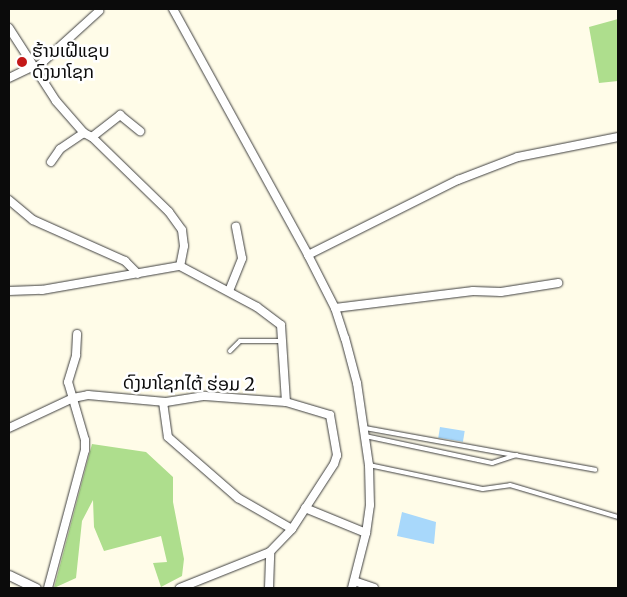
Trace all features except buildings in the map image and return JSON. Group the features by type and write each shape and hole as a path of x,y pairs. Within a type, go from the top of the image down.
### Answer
{"street":[{"path":"173,9 308,255 335,308 357,383 369,465 366,533 353,585 374,588"},
{"path":"9,78 33,68 99,12"},
{"path":"9,28 33,68 84,133 92,137 169,212 182,230 184,246 180,266"},
{"path":"92,137 120,114 140,130"},
{"path":"51,162 60,149 84,133"},
{"path":"308,255 458,180 518,157 618,137"},
{"path":"9,200 33,220 125,261 138,274"},
{"path":"229,291 242,258 236,227"},
{"path":"9,291 42,290 180,266 229,291 277,320 284,341 286,402"},
{"path":"335,308 473,291 501,292 558,283"},
{"path":"48,588 85,450 68,382 76,355 77,334"},
{"name":"ດົງນາໂຊກໄຕ້ ຮ່ອມ 2","path":"9,428 73,398 88,395 163,402 205,396 286,402 330,414 335,428 337,454 334,464 305,508"},
{"path":"163,402 168,438 238,498 292,529"},
{"path":"185,587 270,552 292,529 305,508 366,533"},
{"path":"269,588 270,552"},
{"path":"9,575 36,588"}],"lane":[{"path":"230,351 240,341 284,341"},
{"path":"365,432 492,463 517,455"},
{"path":"365,432 517,455 594,470"},
{"path":"369,465 483,489 510,485 618,517"}],"green space":[{"path":"618,19 618,81 599,83 589,27"},
{"path":"92,444 146,452 173,477 173,502 184,559 182,576 161,587 153,563 167,562 161,536 104,551 94,527 93,500 82,521 76,578 54,588"}],"water":[{"path":"440,427 465,431 463,442 438,438"},
{"path":"402,512 436,522 434,544 397,536"}],"place":[{"name":"ຮ້ານເຝີແຊບ ດົງນາໂຊກ","path":"22,62"}]}
